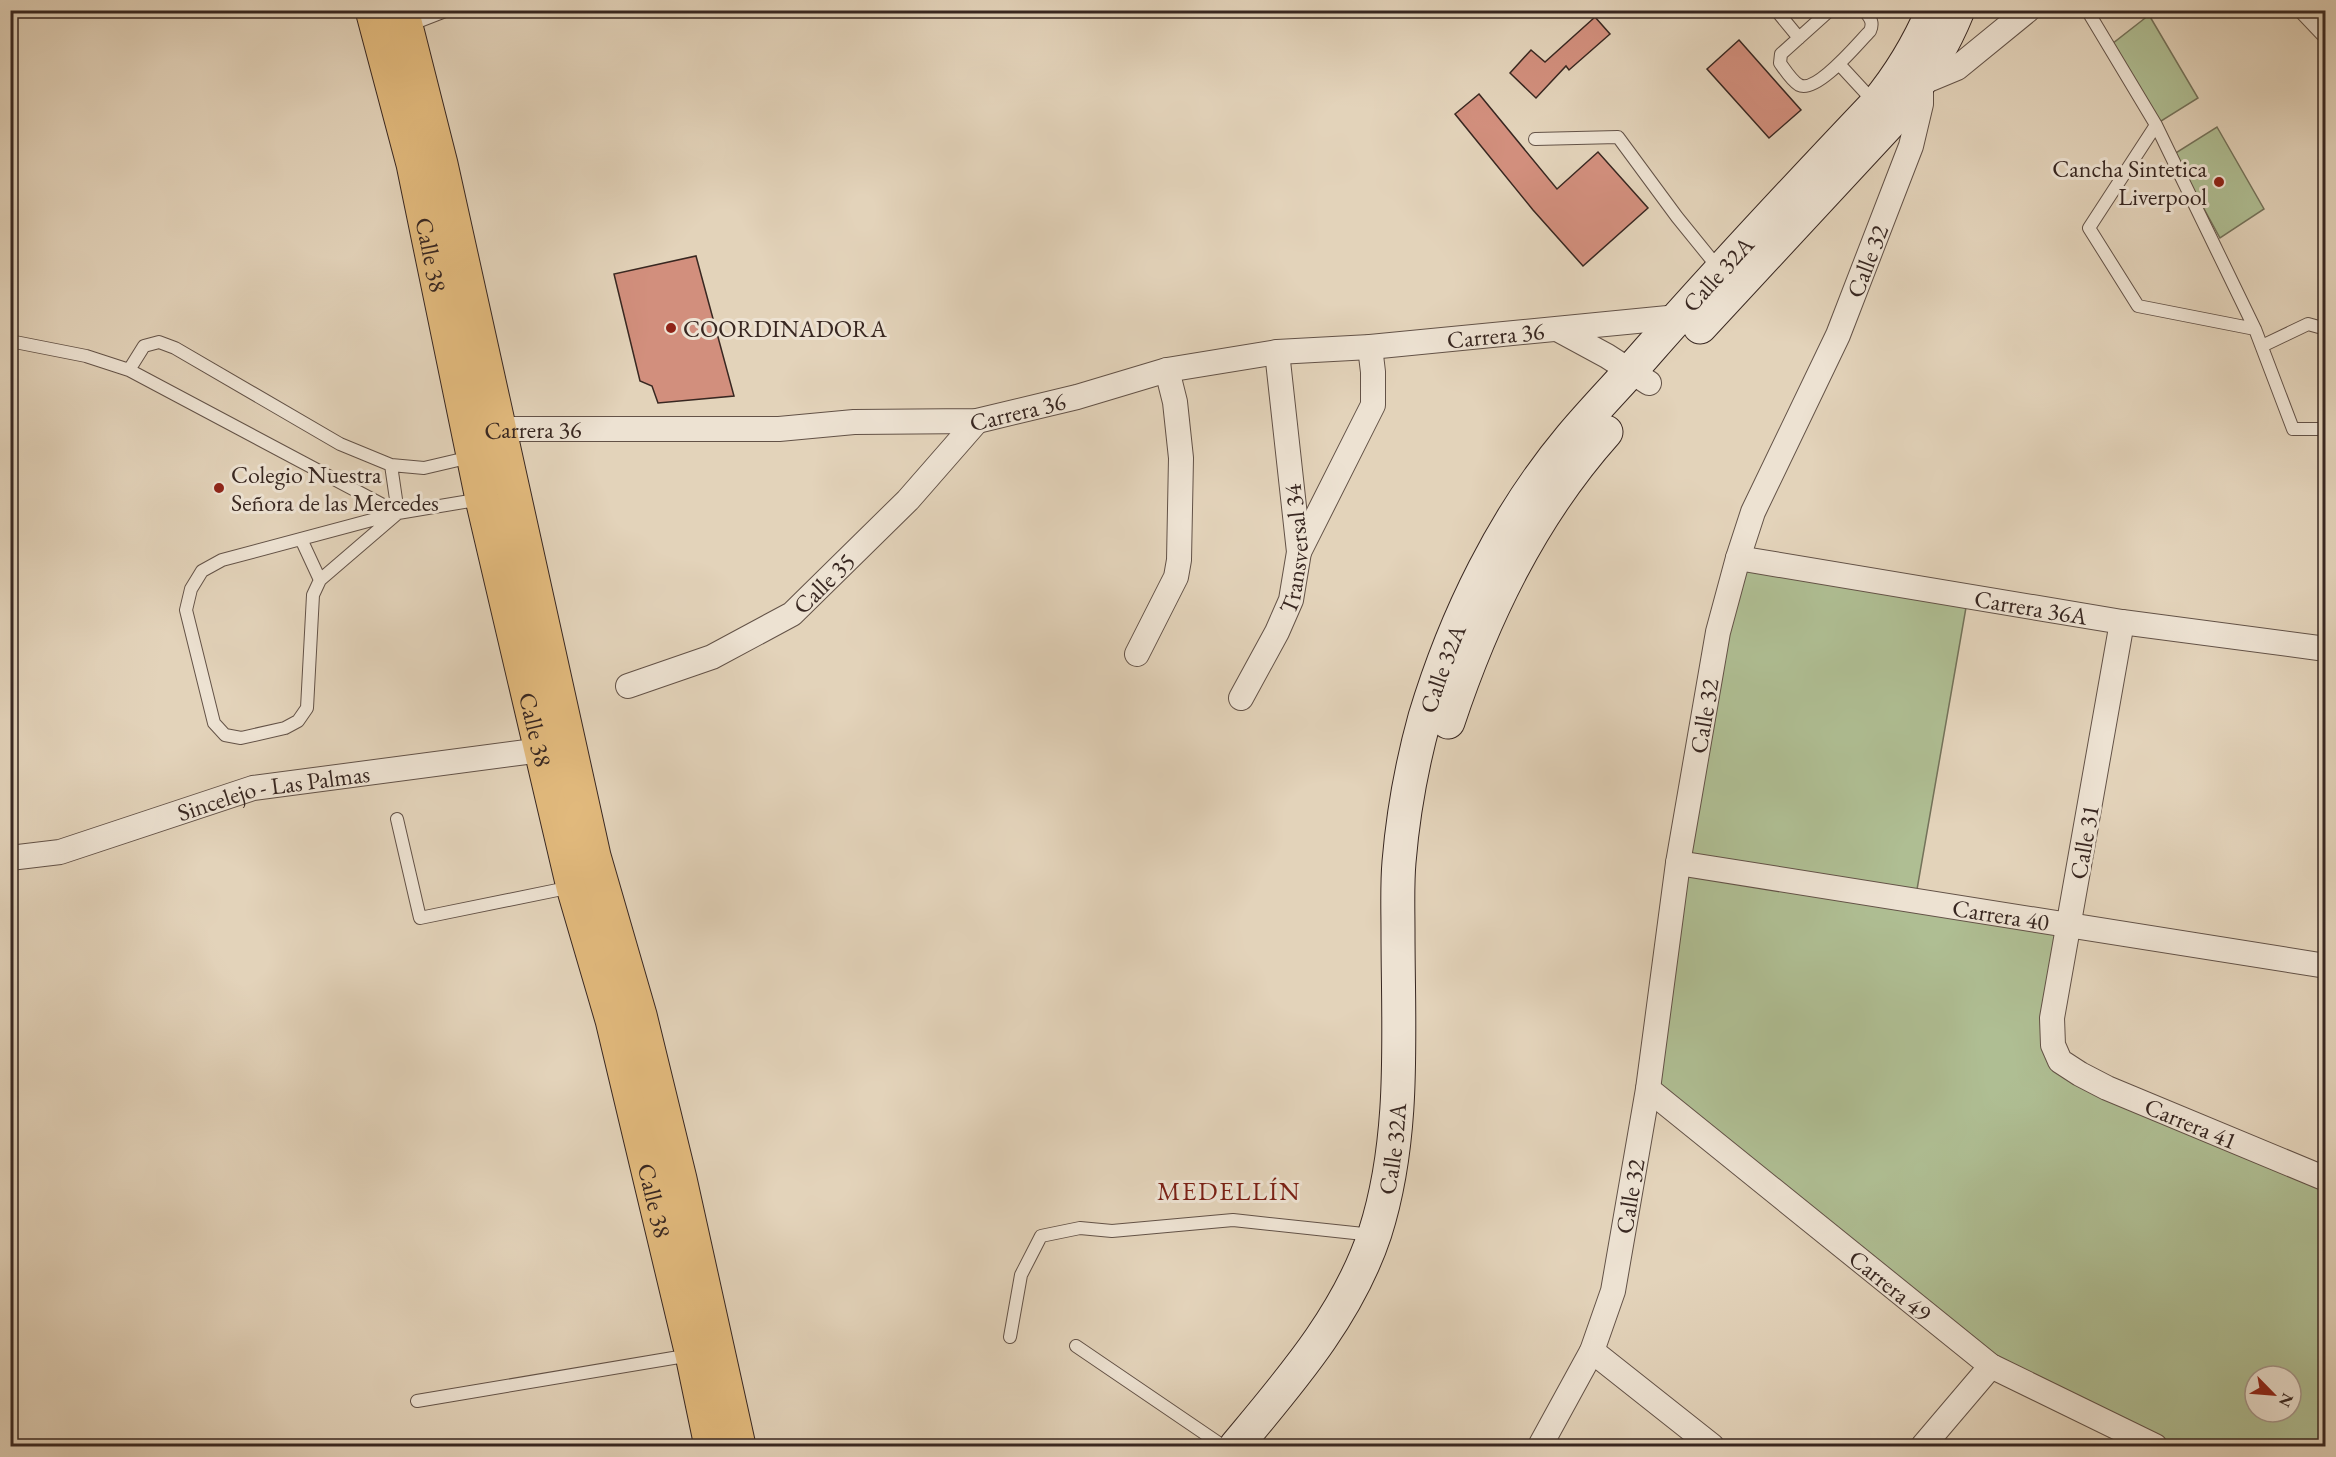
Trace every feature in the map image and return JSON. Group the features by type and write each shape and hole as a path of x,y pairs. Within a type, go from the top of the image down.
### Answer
{"highway":[{"name":"Calle 38","path":"372,10 487,446"},
{"name":"Calle 38","path":"404,18 441,164 487,446 542,750 573,887 612,1020 692,1355 711,1446"},
{"name":"Calle 38","path":"497,496 594,856 643,1026 740,1446"}],"main road":[{"name":"Calle 32A","path":"1236,1446 1296,1374 1328,1328 1356,1279 1374,1236 1385,1197 1394,1149 1398,1096 1399,864 1405,812 1425,718 1464,612 1504,534 1540,478 1571,437 1629,370 1876,104 1898,77 1911,56 1934,10"},
{"path":"1832,150 1848,143 1898,96 1921,83 1924,53 1940,10"},
{"name":"Calle 32","path":"1921,83 1940,50 1958,10"},
{"name":"Calle 32A","path":"1264,1446 1316,1383 1349,1337 1376,1287 1394,1243 1405,1207 1415,1152 1419,1100 1421,865 1426,816 1447,724 1466,668 1499,593 1541,518 1590,450 1629,370 1713,313 1850,168 1921,83"}],"street":[{"path":"1921,83 1957,68 2028,10"},
{"path":"2307,10 2325,30"},
{"name":"Calle 32","path":"1540,1446 1592,1351 1613,1291 1648,1089 1678,863 1718,632 1738,558 1753,512 1838,335 1911,146 1921,104 1921,83"},
{"name":"Carrera 36","path":"487,446 779,429 854,422 977,421 1077,397 1167,370 1277,352 1370,347 1678,317"},
{"path":"1614,324 1606,339 1629,370"},
{"name":"Carrera 36","path":"1559,330 1629,370"},
{"path":"1299,552 1372,405 1373,372 1370,347"},
{"name":"Transversal 34","path":"1241,698 1277,632 1291,600 1299,552 1277,352"},
{"path":"1137,654 1176,577 1179,560 1182,458 1167,370"},
{"name":"Calle 35","path":"628,686 712,657 792,614 908,500 977,421"},
{"name":"Carrera 36A","path":"1738,558 2122,622 2325,649"},
{"name":"Calle 31","path":"2060,1060 2053,1045 2052,1018 2122,622"},
{"name":"Sincelejo - Las Palmas","path":"10,858 60,852 253,788 542,750"},
{"name":"Carrera 40","path":"1678,863 2325,966"},
{"name":"Carrera 41","path":"2060,1060 2106,1088 2325,1179"},
{"name":"Carrera 49","path":"1648,1089 1991,1366 2155,1446"},
{"path":"1592,1351 1712,1446"},
{"path":"1923,1446 1991,1366"}],"lane":[{"path":"404,18 448,10"},
{"path":"1776,10 1799,38"},
{"path":"1830,10 1782,54 1780,63 1799,85 1807,87 1814,84 1839,64 1870,31 1871,19 1864,10"},
{"path":"2087,10 2156,125 2255,329 2293,429 2325,429"},
{"path":"1839,64 1876,104"},
{"path":"2156,125 2089,228 2138,306 2255,329"},
{"path":"1535,139 1618,137 1677,218 1720,271"},
{"path":"2262,346 2308,324 2325,329"},
{"path":"10,341 86,356 129,370 398,513"},
{"path":"129,370 144,346 159,342 340,444 392,465 424,468 487,446"},
{"path":"392,465 398,513"},
{"path":"398,513 320,580 313,595 307,708 298,721 285,728 241,738 225,735 214,723 186,610 190,589 202,571 222,560 398,513 497,496"},
{"path":"301,539 320,580"},
{"path":"397,819 420,918 573,887"},
{"path":"1010,1337 1021,1275 1041,1236 1080,1228 1112,1231 1233,1220 1374,1236"},
{"path":"1076,1346 1223,1446"},
{"path":"417,1401 692,1355"}],"green space":[{"name":"Cancha Sintetica Liverpool","path":"2149,15 2198,98 2158,123 2112,44"},
{"name":"Cancha Sintetica Liverpool","path":"2217,127 2264,209 2220,238 2174,154"},
{"path":"1738,558 1968,596 1915,901 2069,927 2060,1061 2325,1179 2325,1446 2155,1446 1991,1366 1648,1089"}],"building":[{"path":"1595,17 1610,34 1569,70 1566,66 1536,98 1510,73 1531,50 1545,62"},
{"path":"1739,40 1801,110 1769,138 1707,69"},
{"path":"1479,94 1557,189 1598,152 1648,208 1583,266 1533,210 1455,114"},
{"name":"COORDINADORA","path":"696,256 734,396 658,403 652,386 640,381 614,274"}],"place":[{"name":"Cancha Sintetica Liverpool","path":"2219,182"},
{"name":"COORDINADORA","path":"671,328"},
{"name":"Colegio Nuestra Señora de las Mercedes","path":"219,488"}],"district":[{"name":"MEDELLÍN","path":"1229,1191"}]}
